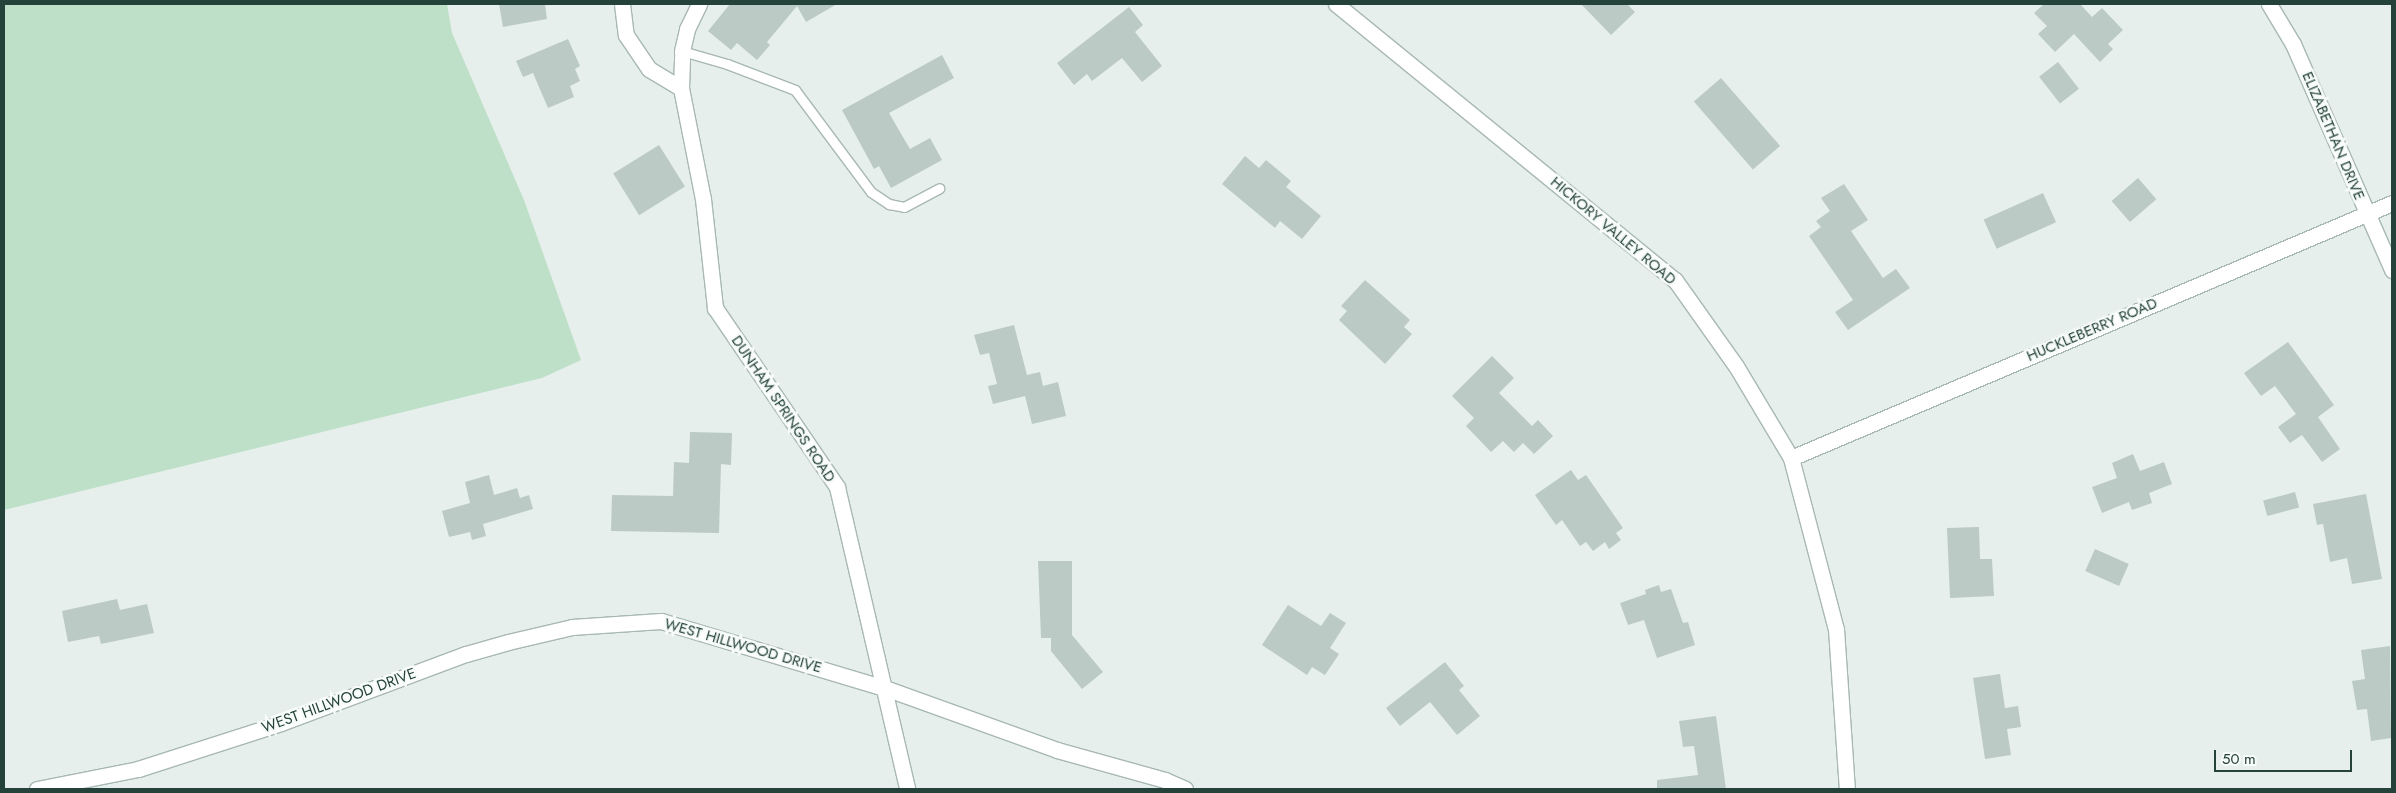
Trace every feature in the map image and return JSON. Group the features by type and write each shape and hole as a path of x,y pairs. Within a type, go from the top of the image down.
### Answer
{"street":[{"path":"622,4 626,35 649,69 681,88"},
{"name":"DUNHAM SPRINGS ROAD","path":"699,4 686,29 682,51 681,88 703,198 714,308 837,486 907,789"},
{"name":"HICKORY VALLEY ROAD","path":"1336,4 1675,280 1736,366 1791,458 1836,629 1848,789"},
{"name":"ELIZABETHAN DRIVE","path":"2269,4 2293,44 2392,270"},
{"name":"HUCKLEBERRY ROAD","path":"1791,458 2392,203"},
{"name":"WEST HILLWOOD DRIVE","path":"37,789 138,769 281,723 466,654 572,627 661,621 885,688 1057,750 1165,780 1185,789"}],"lane":[{"path":"682,51 728,64 795,90 871,192 890,204 904,207 939,188"}],"green space":[{"path":"4,4 447,4 452,33 524,200 581,360 542,378 4,510"}],"building":[{"path":"499,4 545,4 547,19 503,27"},
{"path":"730,4 837,4 806,22 797,6 767,42 770,45 757,60 737,43 731,50 708,31"},
{"path":"1581,4 1627,4 1635,12 1611,35"},
{"path":"2044,4 2080,4 2092,17 2102,8 2123,30 2108,44 2113,49 2100,62 2074,34 2055,52 2038,34 2047,26 2034,13"},
{"path":"1129,7 1143,25 1135,32 1162,66 1142,82 1122,58 1092,81 1087,74 1074,85 1057,63"},
{"path":"568,39 580,66 575,69 580,81 570,86 574,97 548,108 533,73 523,77 516,61"},
{"path":"942,55 954,78 889,113 910,149 930,138 942,160 891,188 879,166 874,169 842,110"},
{"path":"2058,62 2079,89 2060,104 2039,77"},
{"path":"1721,78 1780,146 1753,170 1694,102"},
{"path":"659,145 685,187 639,215 613,174"},
{"path":"1245,156 1259,168 1266,160 1291,181 1286,187 1321,216 1302,239 1280,221 1275,228 1222,184"},
{"path":"2138,178 2156,199 2130,222 2112,201"},
{"path":"1844,184 1868,220 1851,231 1883,278 1896,269 1910,288 1848,330 1835,312 1853,300 1809,236 1821,227 1816,221 1830,211 1821,198"},
{"path":"2043,193 2056,222 1997,249 1984,219"},
{"path":"1365,280 1410,320 1404,327 1412,334 1385,364 1339,320 1347,311 1341,306"},
{"path":"1014,325 1027,375 1040,372 1043,386 1058,382 1066,416 1032,424 1025,396 993,404 988,386 997,384 989,353 980,355 974,335"},
{"path":"2288,342 2334,405 2318,417 2340,449 2322,462 2302,435 2290,443 2278,427 2296,414 2275,386 2261,396 2244,373"},
{"path":"1492,356 1514,378 1499,393 1532,426 1538,420 1553,436 1534,454 1523,443 1514,452 1503,441 1491,452 1466,426 1474,418 1452,396"},
{"path":"690,432 732,433 731,465 721,464 719,533 611,531 612,495 673,496 674,462 689,463"},
{"path":"2133,454 2140,471 2164,462 2172,484 2149,493 2152,503 2132,510 2129,502 2102,513 2092,487 2117,478 2112,463"},
{"path":"1571,470 1578,480 1586,475 1623,528 1616,533 1621,540 1609,549 1605,542 1593,551 1586,542 1580,546 1562,520 1556,525 1535,495"},
{"path":"489,475 494,495 517,488 520,498 529,495 533,509 483,524 486,536 472,540 470,532 449,537 442,511 470,503 465,482"},
{"path":"2295,492 2299,507 2267,516 2263,501"},
{"path":"2366,494 2382,579 2352,584 2347,558 2330,562 2323,524 2317,525 2313,504"},
{"path":"1979,527 1980,559 1992,559 1994,596 1950,598 1947,528"},
{"path":"2095,549 2129,564 2119,586 2085,571"},
{"path":"1038,561 1072,561 1072,635 1103,672 1082,689 1051,651 1051,638 1041,638"},
{"path":"1659,585 1661,592 1671,589 1683,623 1688,622 1695,645 1657,658 1644,620 1628,625 1620,603 1646,594 1645,590"},
{"path":"117,599 120,610 147,604 154,633 101,644 99,636 68,642 62,611"},
{"path":"1288,605 1321,626 1330,613 1346,623 1330,648 1339,654 1325,675 1312,667 1307,675 1262,645"},
{"path":"2390,646 2391,738 2371,741 2367,709 2357,710 2352,681 2365,679 2361,650"},
{"path":"1445,662 1464,686 1459,690 1480,716 1457,735 1430,702 1400,726 1386,708"},
{"path":"2000,674 2005,708 2018,706 2021,727 2007,729 2011,755 1985,759 1973,678"},
{"path":"1716,716 1726,789 1657,789 1657,780 1698,775 1694,746 1683,747 1679,721"}]}
